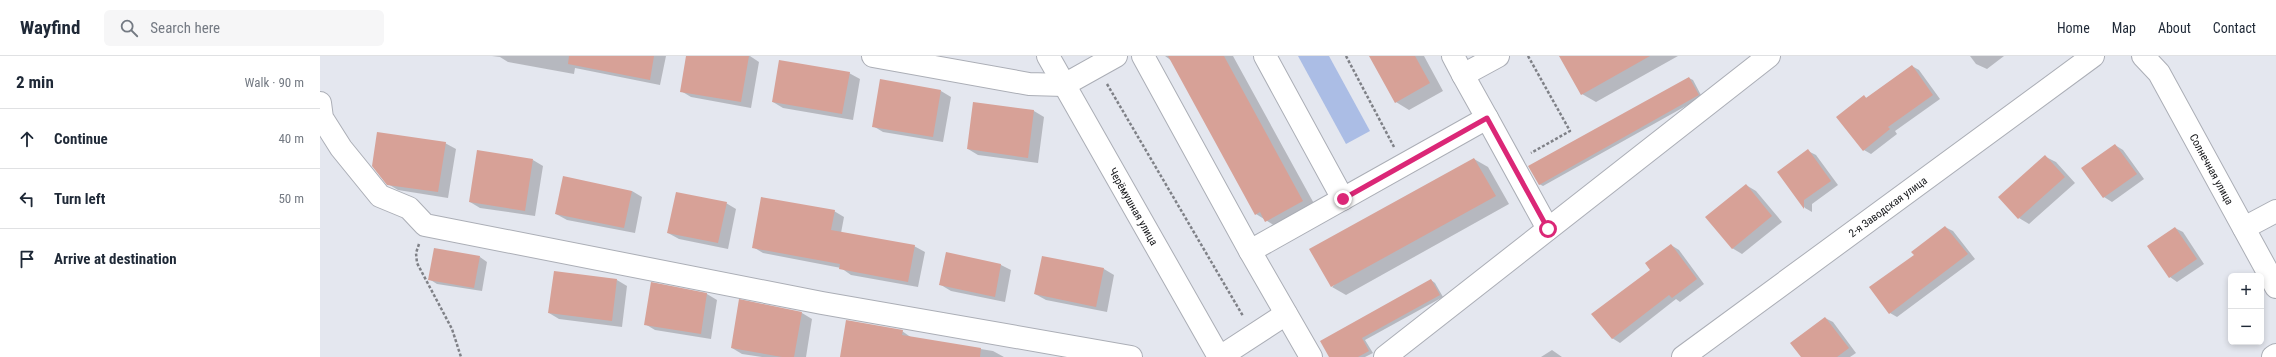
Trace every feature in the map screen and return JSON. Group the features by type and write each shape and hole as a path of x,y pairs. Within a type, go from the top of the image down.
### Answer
{"street":[{"path":"873,56 1029,84 1064,85 1116,56"},
{"name":"Черёмушная улица","path":"1048,56 1220,357"},
{"path":"1143,56 1310,357"},
{"path":"1265,56 1343,199"},
{"path":"1453,56 1548,229"},
{"path":"1463,75 1498,56"},
{"path":"1386,357 1769,56"},
{"name":"2-я Заводская улица","path":"1683,357 2093,56"},
{"name":"Солнечная улица","path":"2143,56 2159,73 2276,287"},
{"path":"320,103 322,118 341,148 380,196 409,208 424,225 822,303 1131,357"},
{"path":"1250,250 1487,118"},
{"path":"2244,228 2276,211"},
{"path":"1220,357 1286,314"}],"path":[{"path":"1346,56 1404,165"},
{"path":"1512,164 1570,132 1528,56"},
{"path":"1097,66 1254,335"},
{"path":"424,225 416,253 417,263 452,329 461,357"}],"shaded area":[{"path":"1298,56 1329,56 1370,131 1346,144"}],"building":[{"path":"569,56 654,56 650,80 568,64"},
{"path":"686,56 749,56 741,102 680,92"},
{"path":"1168,56 1224,56 1303,201 1265,222 1260,212 1255,215"},
{"path":"1369,56 1415,56 1430,83 1395,103"},
{"path":"1559,56 1650,56 1581,95"},
{"path":"779,60 850,72 842,114 772,102"},
{"path":"1912,65 1933,95 1888,127 1890,129 1863,151 1836,117 1864,95 1866,98"},
{"path":"1689,77 1699,95 1539,185 1528,166"},
{"path":"880,79 941,90 933,137 872,127"},
{"path":"973,102 1034,110 1028,158 967,149"},
{"path":"377,132 446,142 438,192 387,185 372,166"},
{"path":"2115,144 2137,174 2103,198 2081,168"},
{"path":"1808,149 1831,181 1804,200 1804,209 1777,172"},
{"path":"477,150 533,159 525,211 469,202"},
{"path":"2045,155 2065,177 2018,219 1998,197"},
{"path":"1474,158 1496,196 1331,287 1309,249"},
{"path":"563,176 632,191 624,228 555,214"},
{"path":"1746,184 1772,216 1732,249 1705,217"},
{"path":"676,192 727,202 718,243 667,233"},
{"path":"761,197 835,210 831,230 915,245 908,282 839,269 840,264 752,248"},
{"path":"1945,226 1968,254 1889,314 1869,287 1914,255 1911,252"},
{"path":"2175,227 2197,259 2169,278 2147,246"},
{"path":"1671,244 1697,279 1672,298 1669,295 1612,339 1591,314 1650,270 1645,263"},
{"path":"434,248 480,256 474,288 428,280"},
{"path":"946,252 1001,264 995,297 939,285"},
{"path":"1042,256 1104,268 1096,307 1034,294"},
{"path":"554,271 617,279 612,321 548,313"},
{"path":"1431,279 1440,295 1362,338 1369,351 1358,357 1329,357 1320,341"},
{"path":"651,282 707,293 701,334 644,325"},
{"path":"739,299 802,312 794,357 782,357 731,348"},
{"path":"1825,317 1849,348 1837,357 1801,357 1790,343"},
{"path":"846,320 903,330 902,335 981,348 980,357 840,357"}],"route":[{"path":"1343,199 1487,118 1548,229"}]}
